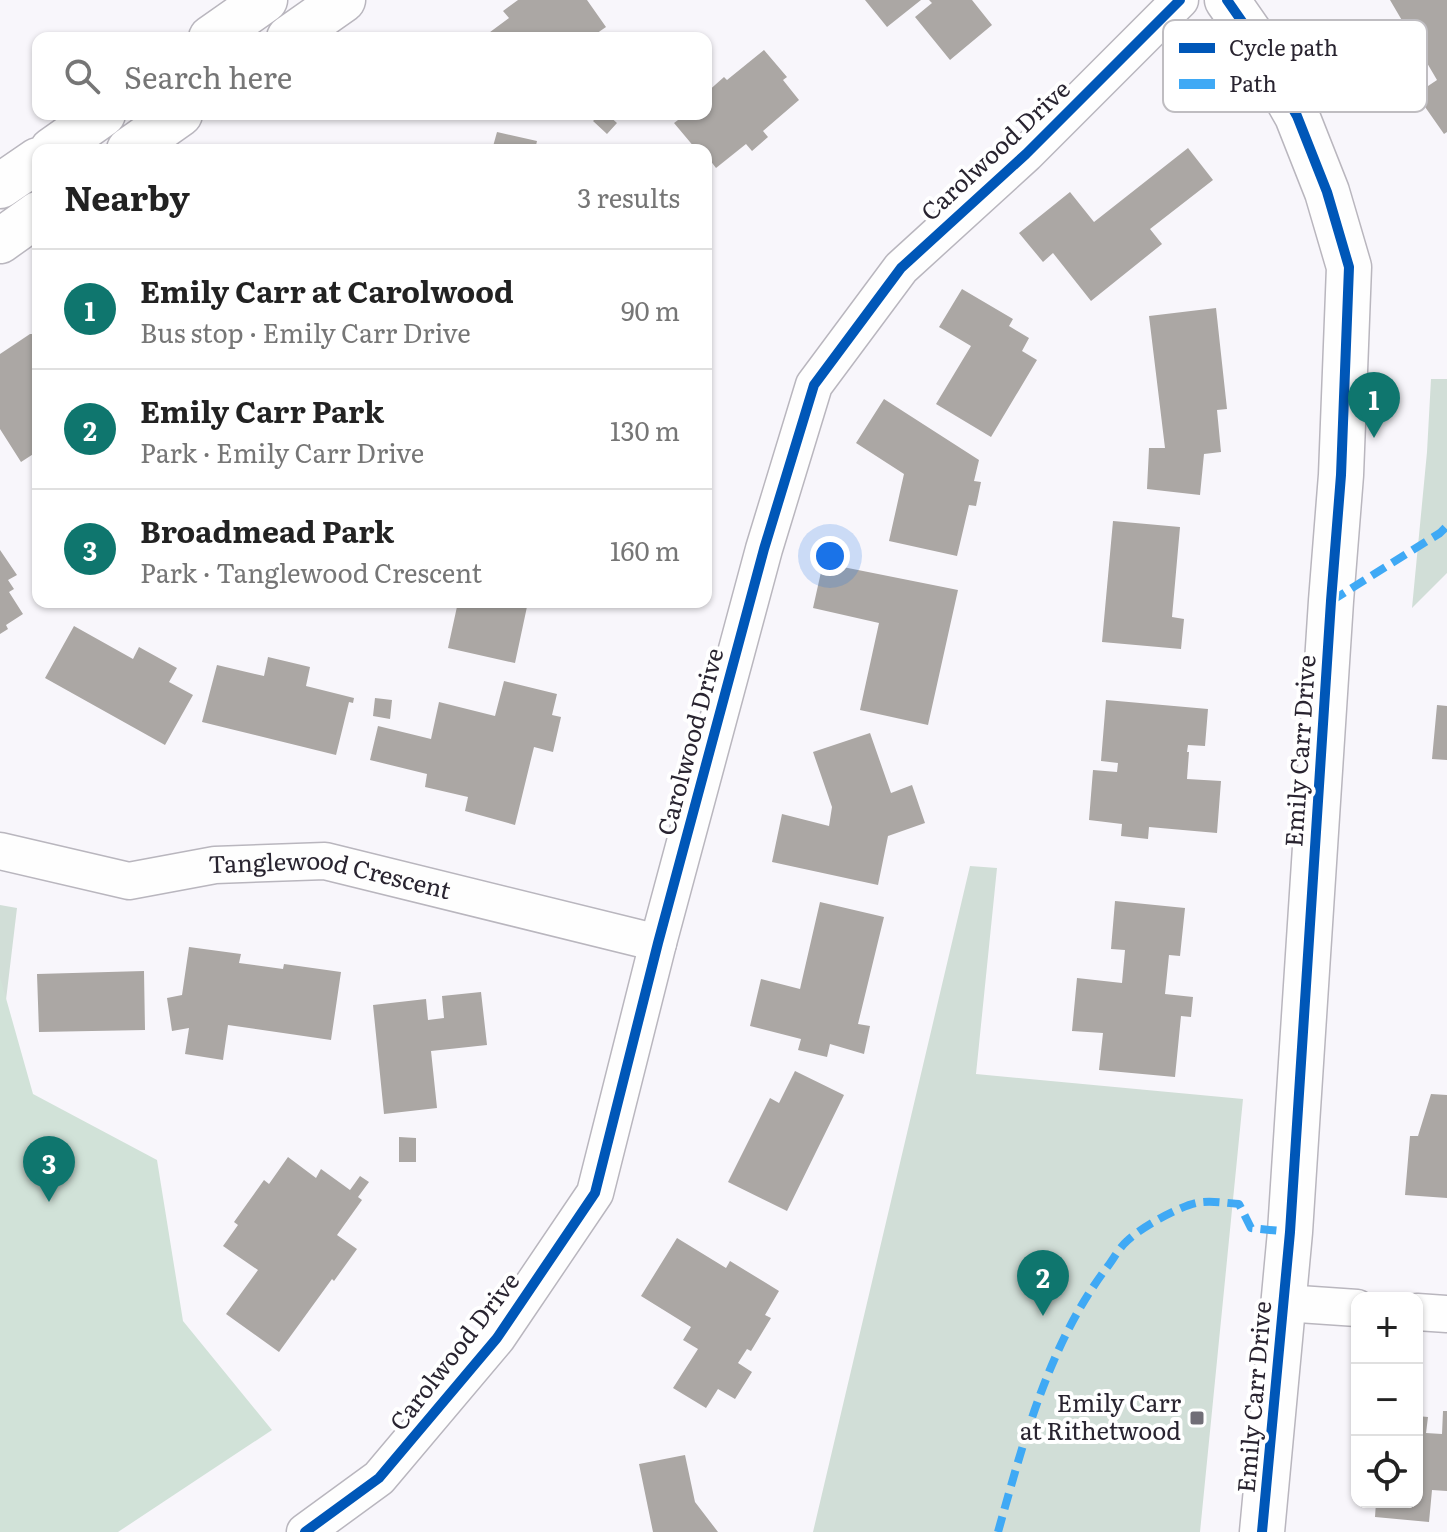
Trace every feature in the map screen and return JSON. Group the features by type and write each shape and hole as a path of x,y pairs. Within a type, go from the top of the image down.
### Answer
{"street":[{"path":"220,32 265,0"},
{"path":"298,32 343,0"},
{"name":"Carolwood Drive","path":"305,1532 379,1478 497,1338 595,1193 658,943 764,549 814,385 901,268 1026,154 1180,0"},
{"name":"Emily Carr Drive","path":"1227,0 1241,20"},
{"name":"Emily Carr Drive","path":"1262,1532 1290,1232 1341,475 1349,267 1327,192 1295,112"},
{"path":"60,144 94,120"},
{"path":"138,144 172,120"},
{"path":"0,186 32,164"},
{"path":"0,241 32,218"},
{"name":"Tanglewood Crescent","path":"0,851 129,881 215,865 325,861 658,943"},
{"path":"1284,1303 1351,1308"},
{"path":"1423,1312 1447,1314"}],"shaded area":[{"path":"1431,379 1447,379 1447,573 1412,608 1427,452"},
{"path":"970,866 997,868 976,1074 1243,1099 1200,1532 813,1532"},
{"path":"0,905 17,908 0,1050"}],"green space":[{"path":"0,977 33,1094 157,1160 183,1321 272,1430 118,1532 0,1532"}],"building":[{"path":"518,0 587,0 606,27 599,32 490,32 509,18 503,11"},
{"path":"865,0 921,0 887,27"},
{"path":"929,0 972,0 992,25 950,60 915,17 932,3"},
{"path":"1390,0 1447,0 1447,132 1444,134 1427,110 1427,87 1437,80 1427,63 1427,20 1402,20"},
{"path":"764,50 787,77 783,80 799,100 763,131 768,137 752,151 746,144 716,168 712,163 712,144 692,144 674,123 678,120 712,120 712,88 724,77 727,80"},
{"path":"614,120 617,123 607,134 593,121"},
{"path":"497,132 537,141 536,144 494,144"},
{"path":"1188,148 1213,180 1150,229 1162,244 1091,301 1053,253 1043,262 1019,233 1070,192 1094,222"},
{"path":"962,289 1013,319 1009,326 1029,338 1022,351 1037,360 991,437 936,404 971,346 939,327"},
{"path":"1216,308 1227,409 1217,410 1221,452 1204,454 1200,495 1147,489 1149,448 1165,448 1149,316"},
{"path":"32,334 32,455 21,462 0,429 0,354"},
{"path":"884,399 979,460 974,481 981,482 976,506 969,505 957,556 889,541 904,474 856,443"},
{"path":"1113,521 1180,527 1172,617 1184,619 1181,649 1102,642"},
{"path":"0,550 17,575 8,580 14,589 9,592 23,614 6,625 8,629 0,634"},
{"path":"823,563 958,590 928,725 860,710 879,623 813,608"},
{"path":"457,608 527,608 515,663 448,648"},
{"path":"74,626 133,659 139,647 177,668 169,682 193,695 165,745 45,678"},
{"path":"268,657 310,667 306,686 354,698 353,703 349,702 336,755 202,722 217,665 264,676"},
{"path":"504,681 557,694 552,715 561,717 553,752 534,747 515,825 465,811 468,797 425,787 427,774 370,760 378,726 431,739 439,702 495,716"},
{"path":"375,698 392,700 390,719 373,716"},
{"path":"1106,700 1208,709 1205,746 1188,745 1187,779 1221,781 1217,833 1149,827 1148,839 1121,836 1122,824 1089,820 1093,770 1117,772 1118,763 1101,761"},
{"path":"1437,705 1447,706 1447,760 1432,759"},
{"path":"870,733 891,793 912,785 925,823 888,836 878,885 772,862 782,814 829,826 832,807 813,752"},
{"path":"1115,901 1185,908 1180,956 1169,955 1165,994 1193,997 1191,1017 1181,1016 1175,1077 1099,1070 1103,1033 1072,1031 1077,978 1122,983 1125,950 1111,949"},
{"path":"820,902 884,917 858,1024 870,1026 864,1054 830,1044 827,1057 798,1050 801,1039 750,1026 761,979 800,989"},
{"path":"189,947 241,954 239,963 283,969 284,964 341,972 331,1040 228,1025 223,1060 185,1054 189,1028 172,1031 167,998 182,995"},
{"path":"144,971 145,1030 39,1032 37,974"},
{"path":"481,992 487,1045 431,1051 437,1108 384,1114 373,1005 426,999 428,1020 444,1018 442,996"},
{"path":"795,1071 844,1095 787,1211 728,1182 770,1098 779,1103"},
{"path":"1431,1094 1447,1095 1447,1198 1405,1195 1410,1136 1418,1136"},
{"path":"399,1137 416,1138 416,1162 399,1162"},
{"path":"288,1157 316,1178 321,1169 350,1190 360,1176 369,1182 358,1197 362,1200 337,1235 357,1249 279,1352 226,1314 258,1270 223,1246 238,1225 234,1222 264,1180 269,1184"},
{"path":"677,1238 726,1268 730,1261 779,1291 765,1315 771,1318 751,1351 747,1349 738,1363 752,1372 735,1399 718,1389 706,1408 673,1388 698,1349 683,1340 691,1327 641,1296"},
{"path":"1443,1411 1447,1411 1447,1491 1432,1490 1429,1522 1375,1517 1376,1508 1423,1508 1423,1417 1428,1417 1426,1433 1442,1434"},
{"path":"685,1455 695,1502 718,1532 653,1532 639,1464"}],"marked path":[{"path":"1331,601 1447,526"},
{"path":"998,1532 1029,1428 1054,1360 1087,1296 1124,1244 1170,1213 1206,1202 1239,1204 1251,1228 1290,1232"}],"cycle path":[{"path":"305,1532 379,1478 497,1338 595,1193 658,943 764,549 814,385 901,268 1026,154 1180,0"},
{"path":"1227,0 1241,20"},
{"path":"1262,1532 1290,1232 1341,475 1349,267 1327,192 1295,112"}],"place":[{"name":"Emily Carr at Carolwood","path":"1374,438"},
{"name":"Broadmead Park","path":"49,1202"},
{"name":"Emily Carr Park","path":"1043,1316"},
{"name":"Emily Carr at Rithetwood","path":"1197,1418"}]}
